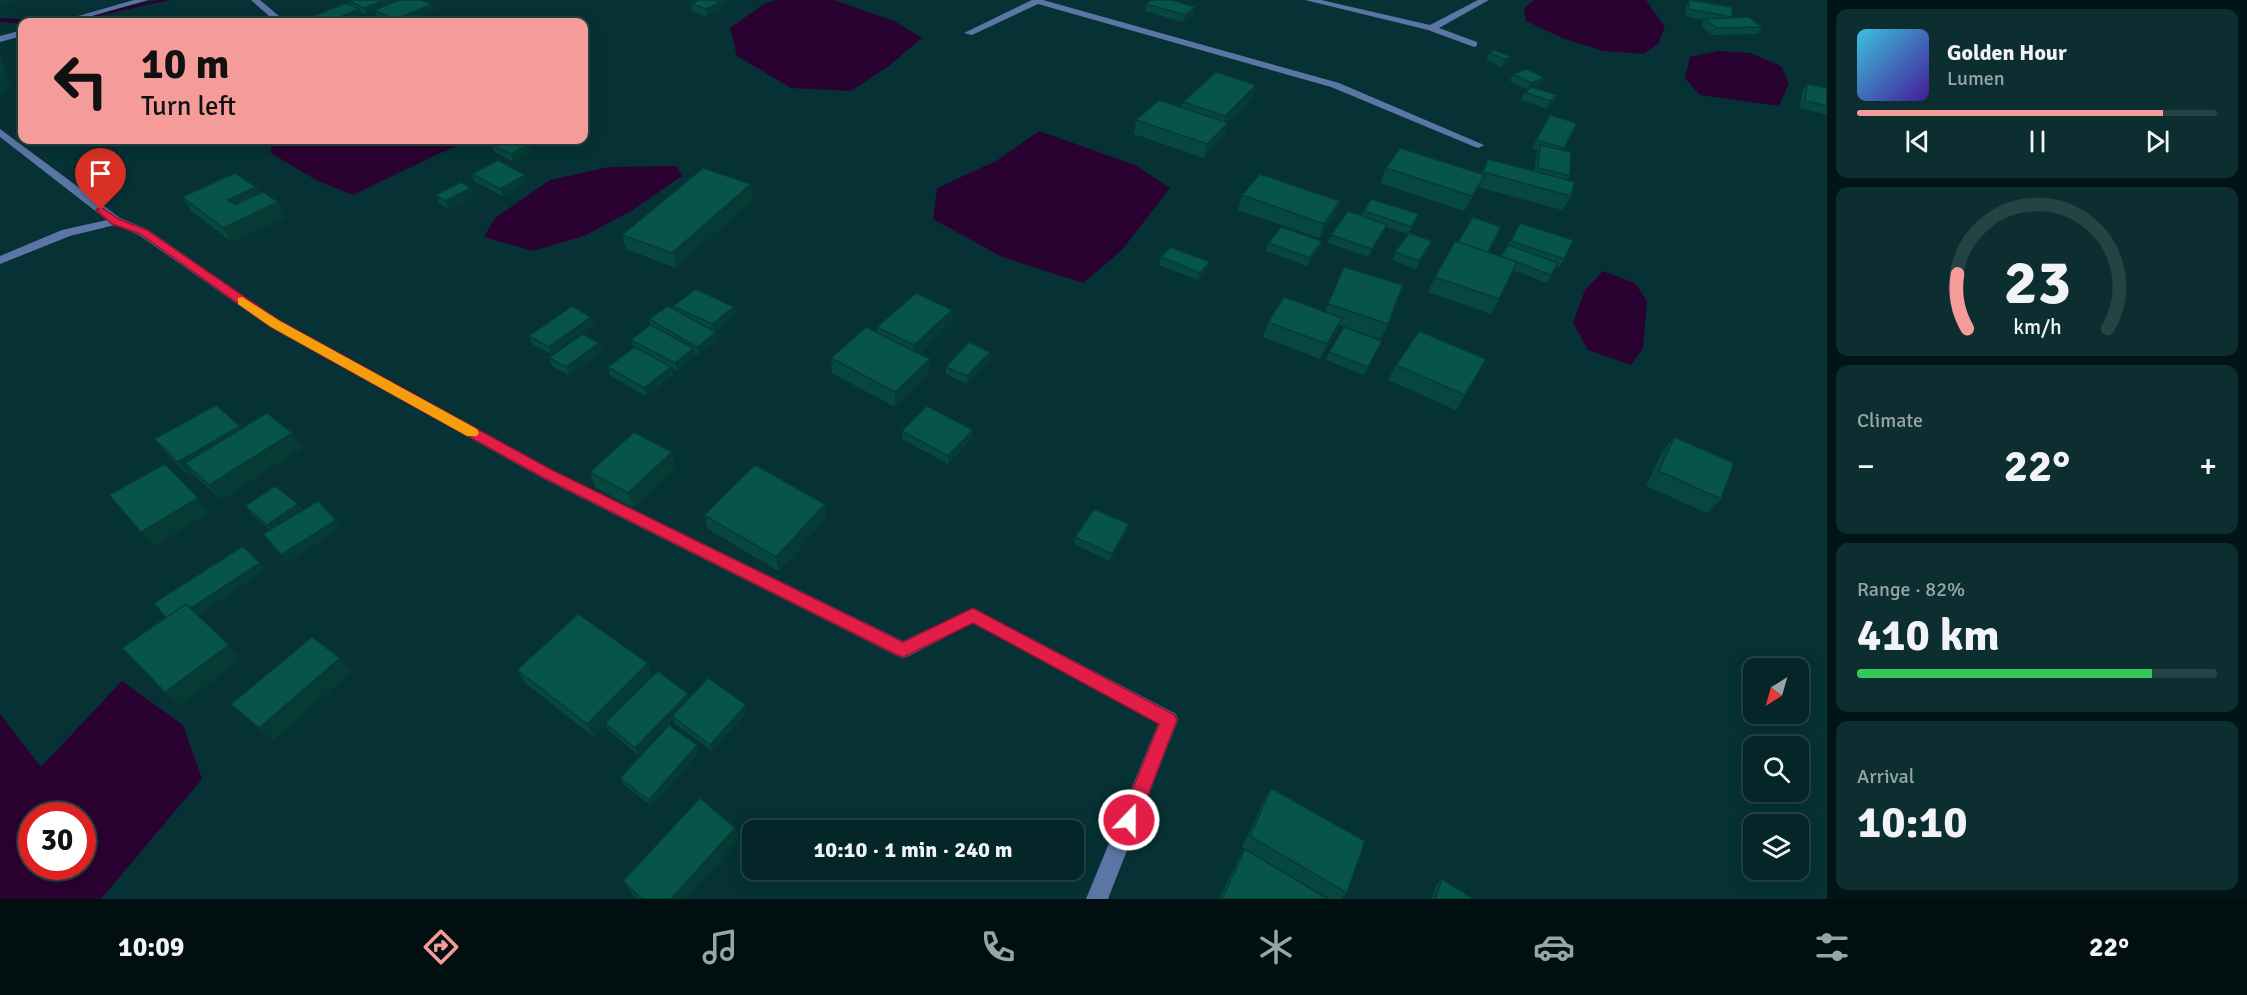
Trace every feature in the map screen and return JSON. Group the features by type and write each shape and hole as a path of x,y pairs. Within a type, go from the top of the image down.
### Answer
{"street":[{"path":"77,18 144,0"},
{"path":"255,0 276,18"},
{"path":"969,33 1038,0 1335,85 1479,145"},
{"path":"1309,0 1431,28 1474,44"},
{"path":"1431,28 1485,0"},
{"path":"0,39 18,34"},
{"path":"0,132 116,221 144,232 275,324 536,468 903,650 973,615 1169,720 1097,899"},
{"path":"0,260 66,233 116,221"}],"shaded area":[{"path":"776,0 834,0 894,21 922,38 890,65 851,91 791,88 737,56 730,28 764,4"},
{"path":"1534,0 1646,0 1665,27 1658,44 1644,54 1603,51 1565,39 1526,21 1524,8"},
{"path":"1718,51 1750,53 1781,66 1789,83 1779,106 1700,95 1685,78 1690,57"},
{"path":"1039,131 1135,165 1170,188 1122,250 1083,283 1002,257 933,219 937,188 996,161"},
{"path":"271,144 463,144 353,195 316,180 271,153"},
{"path":"676,166 682,176 631,211 584,236 533,251 484,237 495,218 550,180 609,167"},
{"path":"1603,271 1635,283 1647,301 1643,348 1631,365 1588,350 1573,323 1585,290"},
{"path":"122,681 183,725 202,779 101,899 0,899 0,714 41,767"}],"building":[{"path":"348,0 385,0 364,8"},
{"path":"399,0 422,0 432,4 399,18 390,18 374,10"},
{"path":"699,0 720,2 706,9 691,4"},
{"path":"1151,0 1172,0 1195,7 1185,15 1146,4"},
{"path":"1689,0 1732,7 1732,17 1689,9"},
{"path":"346,3 359,9 338,18 314,16"},
{"path":"1749,17 1762,27 1717,28 1705,19"},
{"path":"1495,50 1511,57 1505,59 1489,53"},
{"path":"1527,69 1545,78 1531,83 1513,74"},
{"path":"1216,72 1256,85 1225,116 1183,102"},
{"path":"1807,84 1827,88 1827,106 1805,101"},
{"path":"1532,87 1557,95 1550,101 1525,92"},
{"path":"1159,100 1228,123 1207,144 1136,120"},
{"path":"1550,115 1577,123 1564,148 1536,140"},
{"path":"494,144 529,144 511,154 492,145"},
{"path":"1540,145 1571,152 1570,176 1538,168"},
{"path":"1400,148 1485,175 1472,196 1386,168"},
{"path":"1488,159 1575,182 1571,196 1483,172"},
{"path":"498,160 525,175 500,189 472,174"},
{"path":"703,168 751,184 672,253 622,235"},
{"path":"235,173 256,187 228,200 235,205 263,192 278,202 223,228 182,197"},
{"path":"1260,174 1340,201 1324,224 1242,195"},
{"path":"461,182 471,188 445,201 436,195"},
{"path":"1371,199 1419,214 1411,227 1364,211"},
{"path":"1348,211 1387,225 1372,249 1331,235"},
{"path":"1473,217 1501,227 1488,252 1458,242"},
{"path":"1520,223 1573,240 1564,259 1511,241"},
{"path":"1281,227 1322,241 1310,258 1268,243"},
{"path":"1409,233 1432,241 1419,261 1395,252"},
{"path":"1455,241 1517,262 1499,299 1435,277"},
{"path":"1508,245 1558,263 1551,275 1501,256"},
{"path":"1170,247 1210,262 1200,273 1161,257"},
{"path":"1344,267 1403,285 1388,324 1328,304"},
{"path":"696,289 734,307 712,324 673,306"},
{"path":"916,293 952,310 914,345 877,327"},
{"path":"1284,297 1342,318 1327,344 1268,322"},
{"path":"572,306 591,317 548,347 529,336"},
{"path":"668,306 716,332 697,347 649,319"},
{"path":"650,325 694,348 675,363 631,340"},
{"path":"866,327 930,359 895,392 831,358"},
{"path":"1344,327 1382,341 1368,367 1329,352"},
{"path":"1419,331 1486,359 1465,395 1396,365"},
{"path":"583,334 599,343 566,367 549,358"},
{"path":"969,342 990,352 967,376 946,367"},
{"path":"635,347 671,367 644,388 608,367"},
{"path":"216,405 240,426 178,462 154,439"},
{"path":"927,406 973,430 948,456 902,431"},
{"path":"267,413 292,433 209,485 185,463"},
{"path":"634,432 672,452 628,493 590,472"},
{"path":"1674,437 1734,463 1721,499 1659,471"},
{"path":"165,464 198,498 141,532 109,495"},
{"path":"755,465 825,504 776,557 704,515"},
{"path":"275,486 298,504 267,525 245,506"},
{"path":"318,501 336,520 281,555 263,534"},
{"path":"1094,509 1129,524 1112,554 1075,537"},
{"path":"243,546 260,563 191,608 186,604 166,618 154,603"},
{"path":"186,604 229,645 165,692 122,648"},
{"path":"578,614 648,663 587,724 517,670"},
{"path":"312,637 340,658 259,728 231,704"},
{"path":"658,671 688,694 635,748 605,723"},
{"path":"708,678 746,705 710,745 672,716"},
{"path":"669,725 697,745 649,800 620,778"},
{"path":"1271,788 1365,841 1347,893 1250,836"},
{"path":"700,798 735,828 671,899 642,899 623,881"},
{"path":"1245,849 1328,899 1222,899"},
{"path":"1442,879 1474,899 1435,899"}],"waterway":[{"path":"82,18 166,0"},
{"path":"0,20 18,21"}],"slow traffic":[{"path":"242,301 275,324 472,433"}],"route":[{"path":"101,210 116,221 144,232 275,324 547,474 903,650 973,615 1169,720 1129,820"}]}
